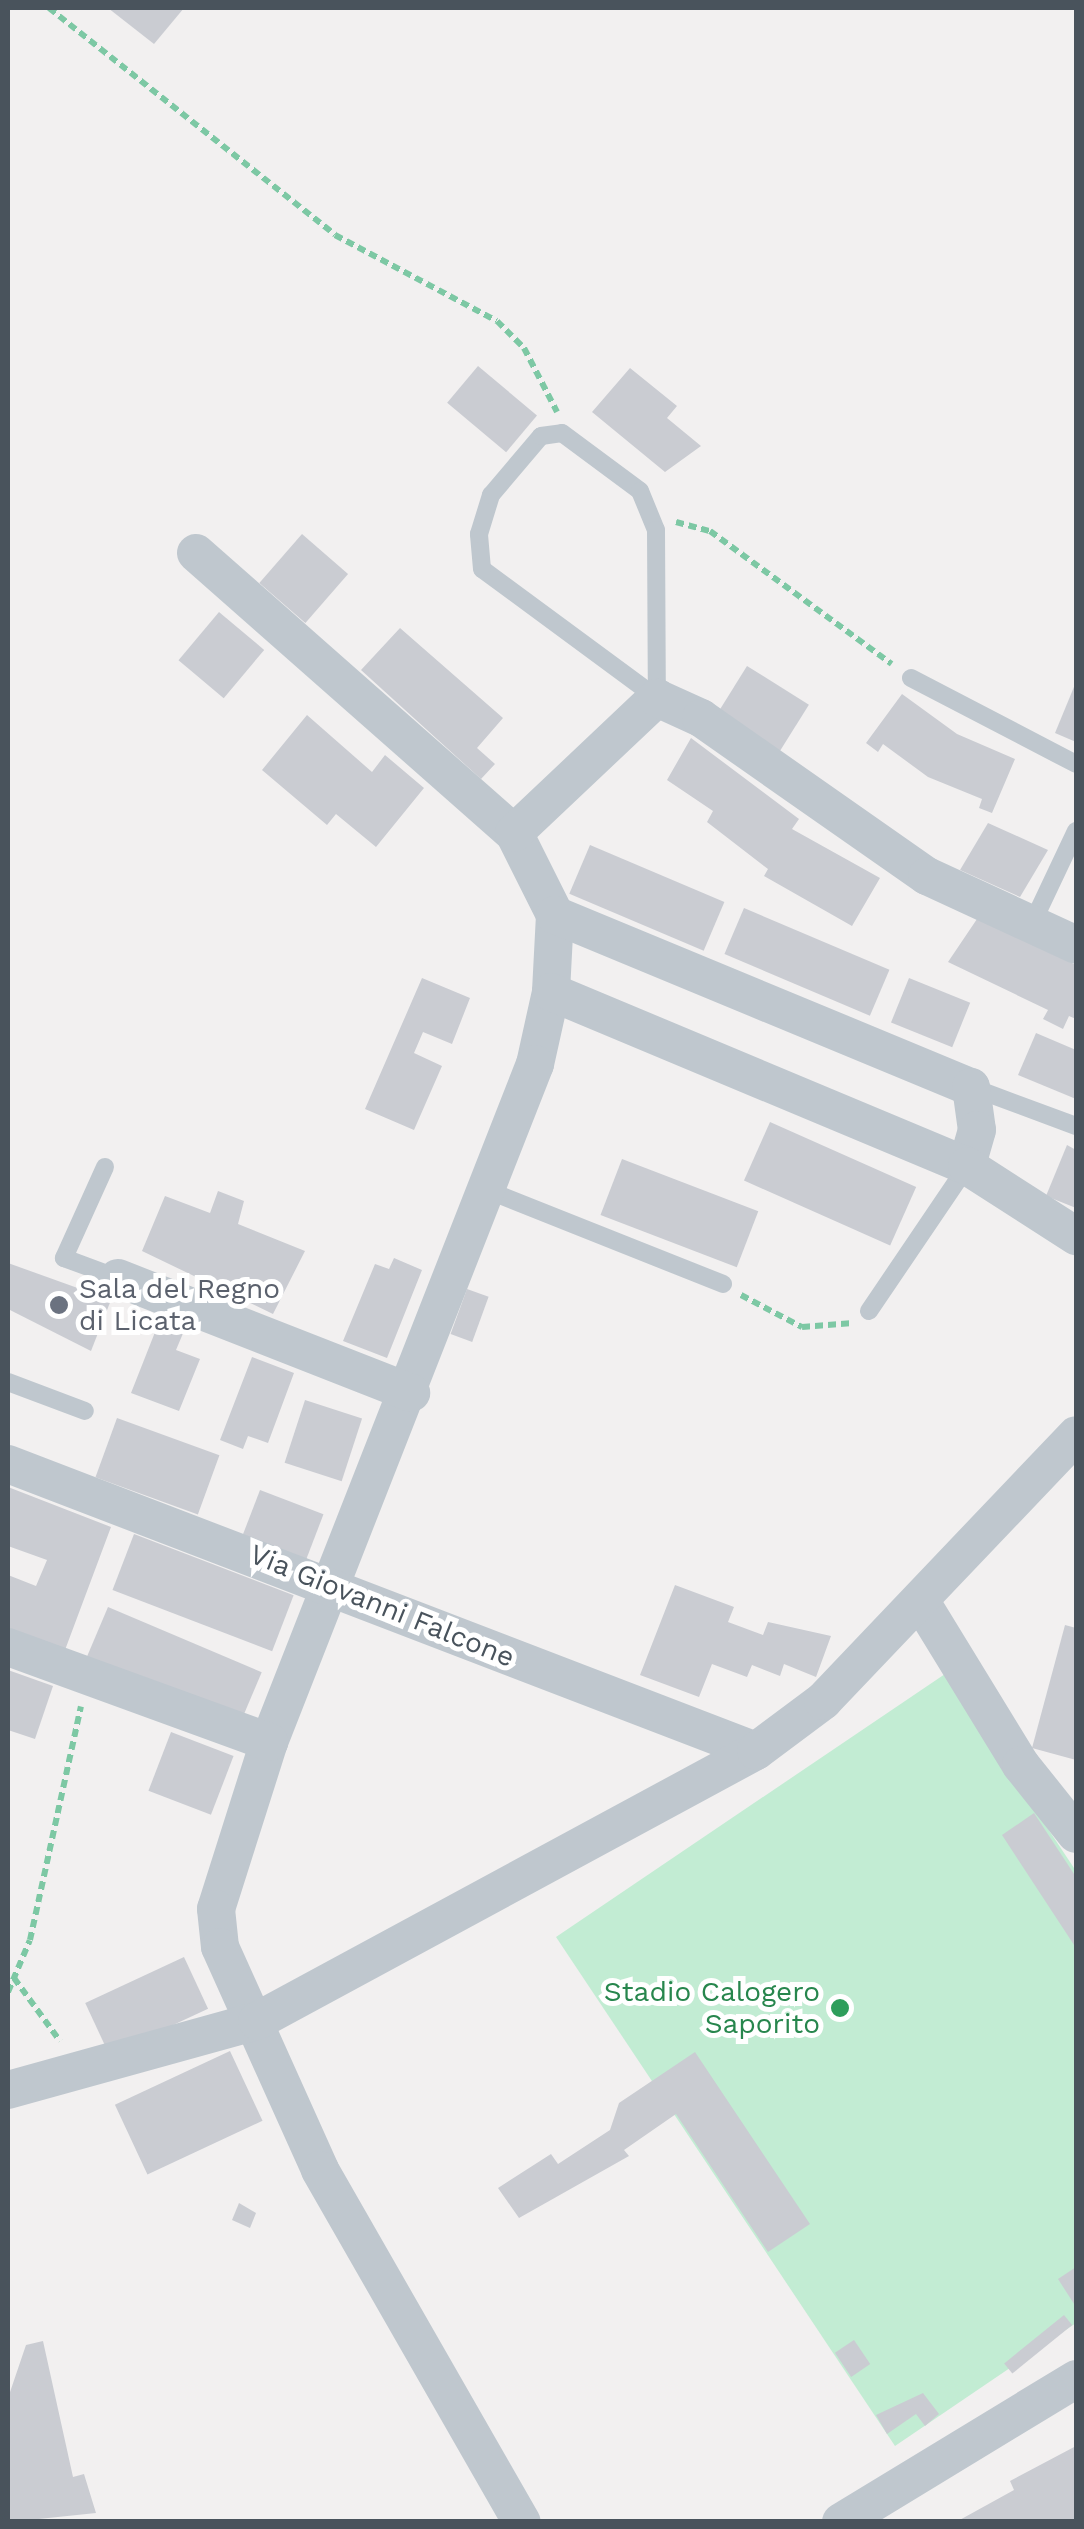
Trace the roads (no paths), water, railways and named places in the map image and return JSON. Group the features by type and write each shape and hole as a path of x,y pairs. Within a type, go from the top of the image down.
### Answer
{"street":[{"path":"196,553 514,833 556,915 551,992 535,1064 410,1394 269,1742 216,1909 220,1947 320,2170 522,2522"},
{"path":"514,833 657,698 701,718 927,876 1076,945"},
{"path":"556,915 971,1087 977,1130 967,1166"},
{"path":"551,992 967,1166 1076,1236"},
{"path":"118,1278 410,1394"},
{"path":"8,2090 256,2021 756,1751 824,1702 1076,1435"},
{"name":"Via Giovanni Falcone","path":"8,1464 334,1584 756,1751"},
{"path":"920,1602 1021,1765 1076,1834"},
{"path":"8,1647 269,1742"},
{"path":"840,2522 1076,2379"}],"lane":[{"path":"562,432 640,490 656,530 657,698 482,569 479,534 491,495 541,436 562,432"},
{"path":"911,678 1076,764"},
{"path":"1032,924 1076,831"},
{"path":"971,1087 1076,1126"},
{"path":"869,1312 967,1166"},
{"path":"105,1167 64,1258 118,1278"},
{"path":"486,1190 723,1284"},
{"path":"8,1382 85,1411"}],"place":[{"name":"Sala del Regno di Licata","path":"59,1305"},
{"name":"Stadio Calogero Saporito","path":"840,2008"}]}
